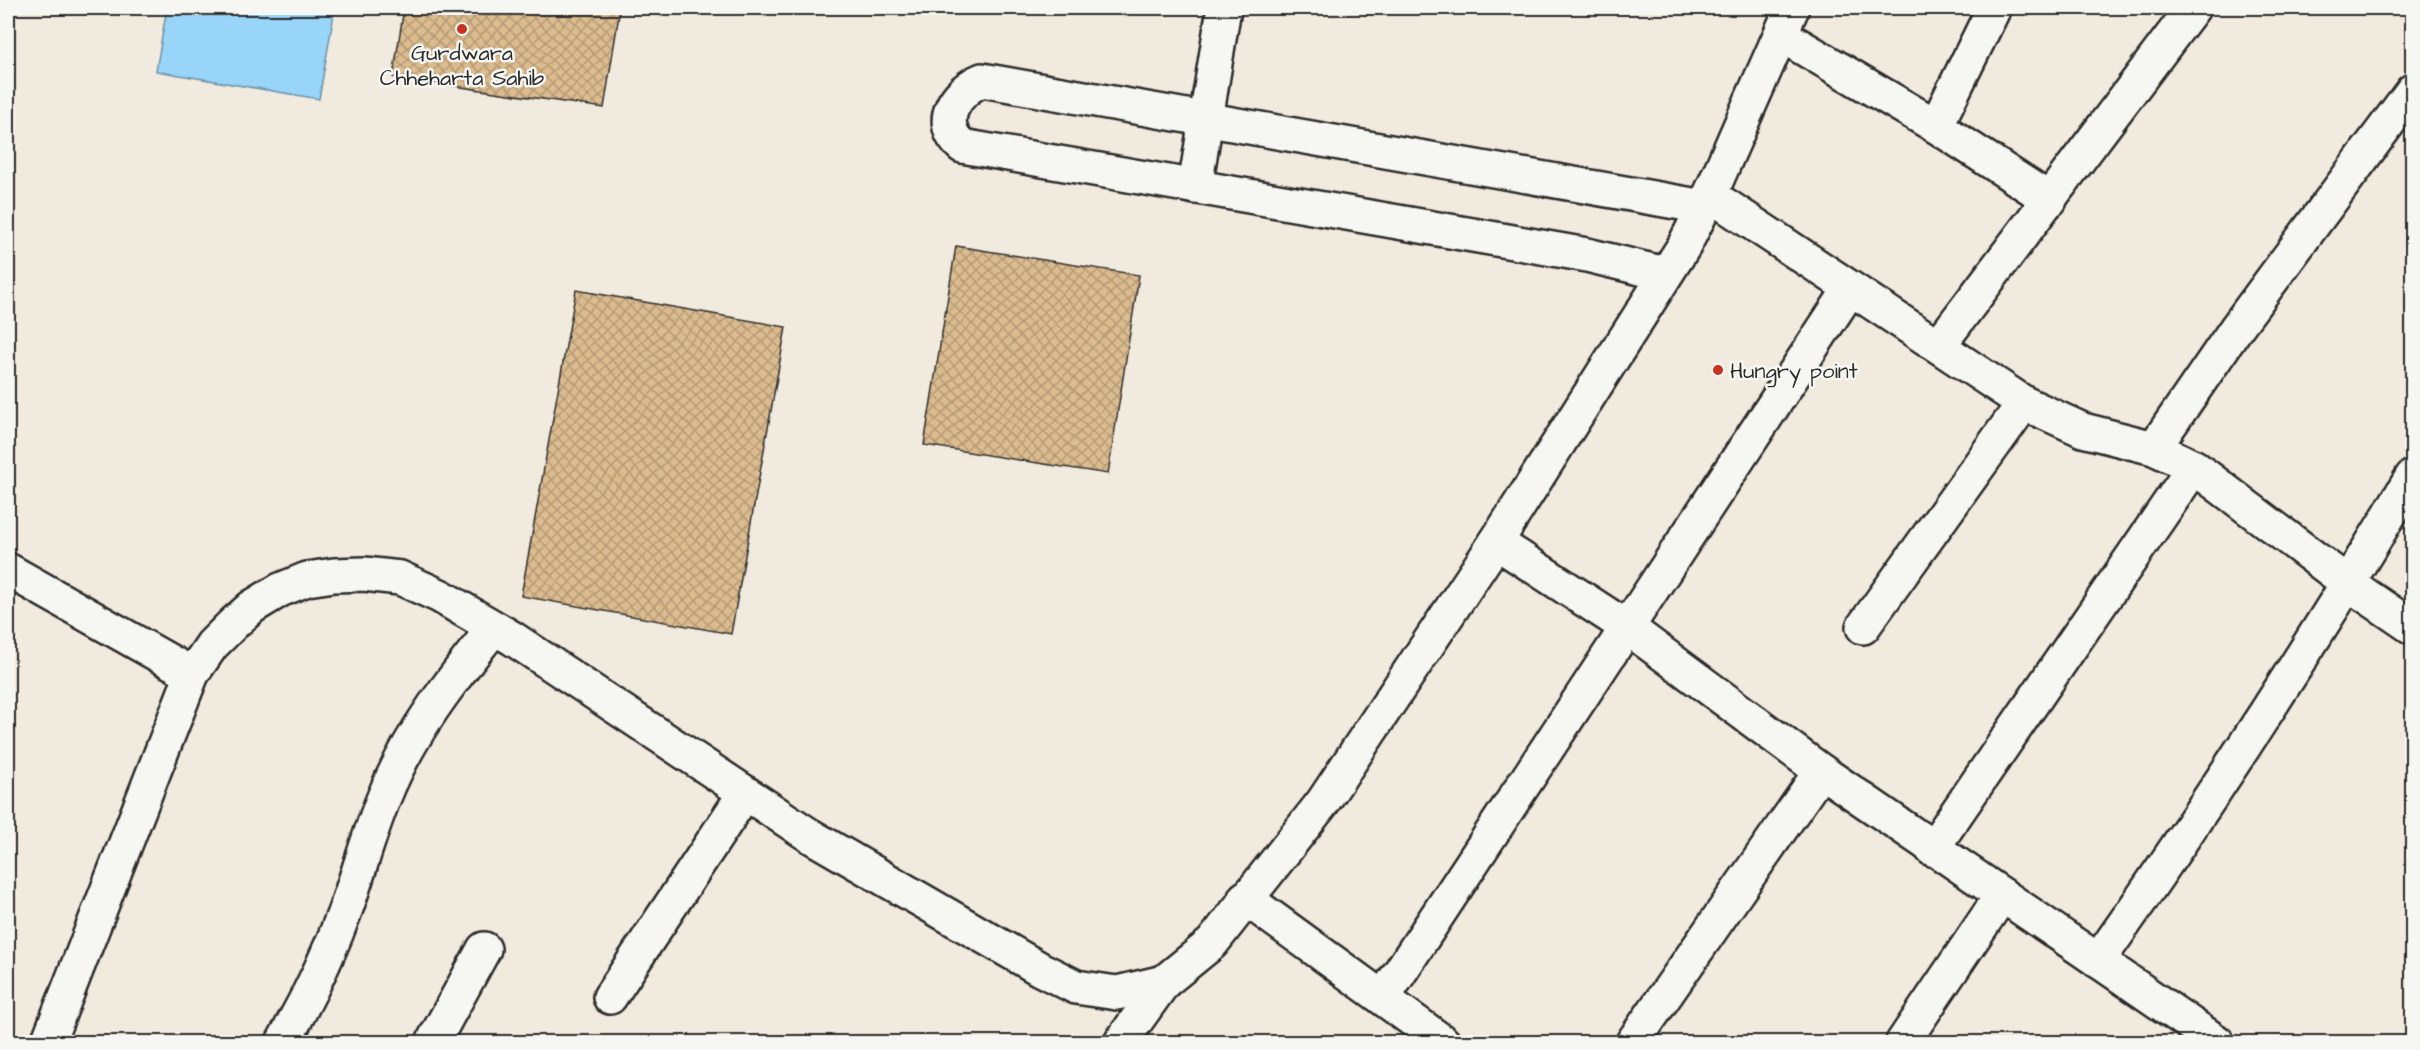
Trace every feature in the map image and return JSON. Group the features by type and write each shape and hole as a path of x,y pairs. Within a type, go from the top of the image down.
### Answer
{"street":[{"path":"1195,187 1224,8"},
{"path":"1936,126 1994,8"},
{"path":"1939,345 2193,8"},
{"path":"1121,1042 1164,982 1212,943 1245,898 1323,802 1496,542 1684,246 1707,201 1786,21 1936,126 2050,200"},
{"path":"1665,274 1587,255 962,146 952,138 948,124 956,98 970,85 982,80 1707,201 1939,345 2024,403 2083,429 2154,448 2194,467 2349,584 2412,627"},
{"path":"2154,448 2237,327 2412,91"},
{"path":"1383,998 1850,289"},
{"path":"1863,627 2024,403"},
{"path":"1932,849 2194,467"},
{"path":"2098,961 2185,838 2349,584 2412,477"},
{"path":"1496,542 1628,628 1821,771 2217,1042"},
{"path":"8,570 192,674"},
{"path":"48,1042 192,674 212,645 252,607 280,590 307,579 364,574 400,578 440,596 494,628 809,835 1030,963 1076,987 1117,993 1164,982"},
{"path":"283,1042 316,983 345,911 390,785 413,739 450,682 494,628"},
{"path":"1633,1042 1821,771"},
{"path":"610,997 745,793"},
{"path":"1903,1042 2002,895"},
{"path":"1245,898 1443,1042"},
{"path":"433,1042 484,949"}],"water":[{"path":"167,8 335,8 319,99 156,71"}],"building":[{"path":"404,8 620,8 604,108 393,77"},
{"path":"956,246 1139,275 1108,474 924,445"},
{"path":"576,290 786,327 731,634 521,596"}],"place":[{"name":"Gurdwara Chheharta Sahib","path":"462,29"},
{"name":"Hungry point","path":"1718,370"}]}
